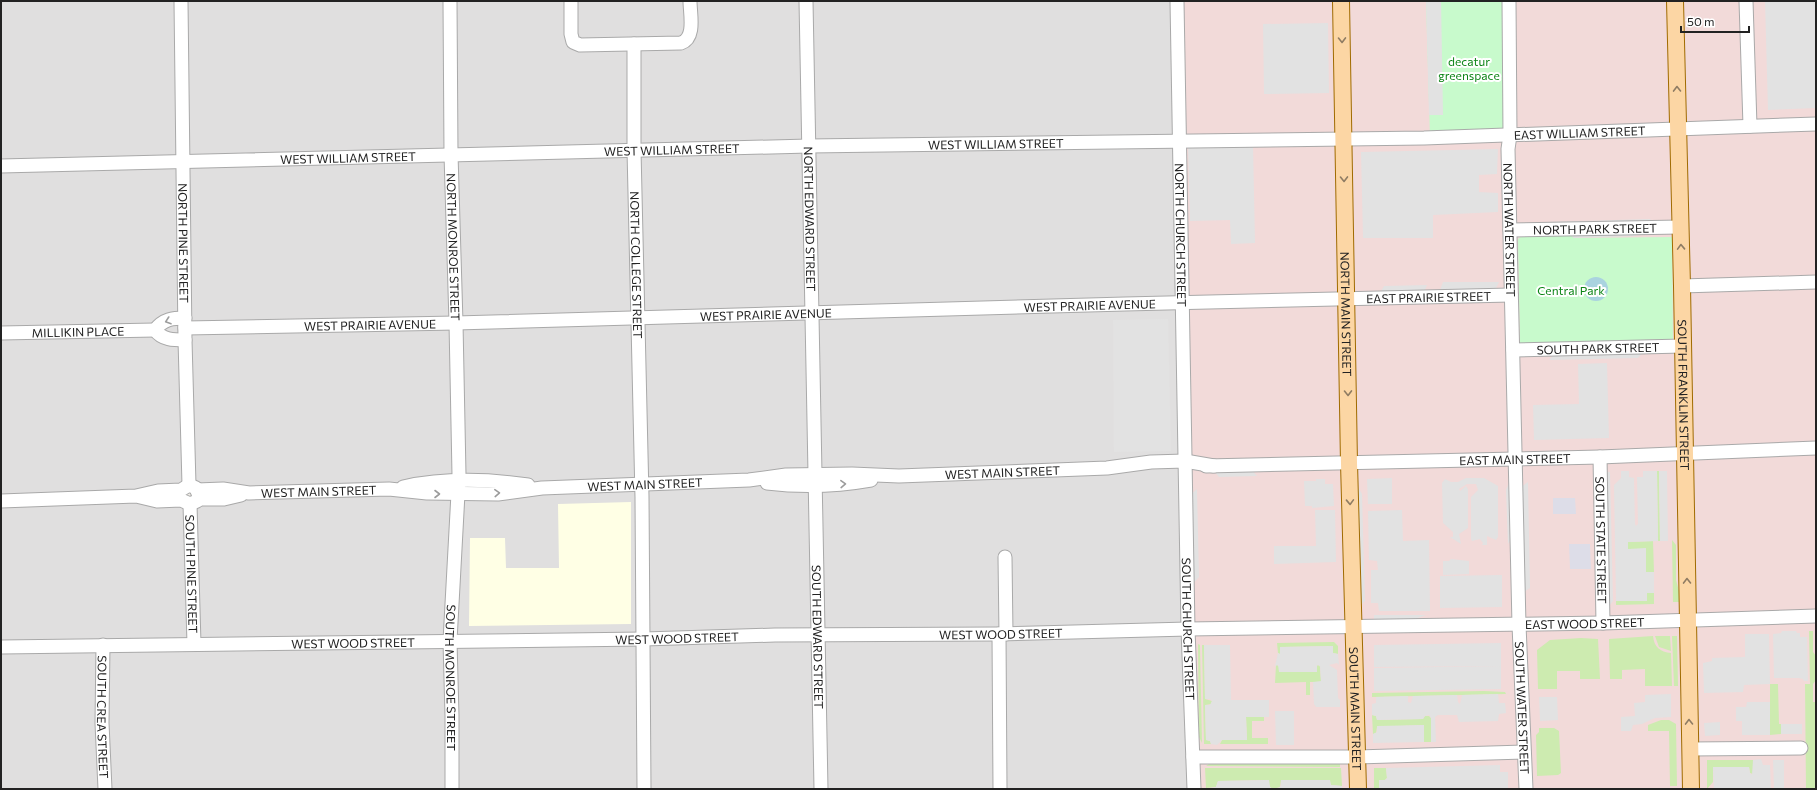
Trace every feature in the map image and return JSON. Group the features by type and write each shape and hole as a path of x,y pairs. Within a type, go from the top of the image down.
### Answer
{"main road":[{"name":"NORTH MAIN STREET","path":"1341,1 1353,628"},
{"name":"SOUTH FRANKLIN STREET","path":"1675,1 1682,286 1691,789"},
{"name":"SOUTH MAIN STREET","path":"1353,628 1358,789"}],"street":[{"name":"NORTH PINE STREET","path":"181,1 182,162 189,495"},
{"name":"NORTH MONROE STREET","path":"450,1 451,154 456,323 458,487"},
{"path":"571,1 571,34 573,42 580,45 681,43 688,39 690,31 690,1"},
{"name":"NORTH EDWARD STREET","path":"806,1 814,312 816,479"},
{"name":"NORTH CHURCH STREET","path":"1177,1 1185,465"},
{"name":"NORTH WATER STREET","path":"1509,1 1510,135 1508,149 1515,459"},
{"path":"1746,1 1754,126"},
{"path":"1754,1 1754,126"},
{"name":"NORTH COLLEGE STREET","path":"634,44 634,150 642,485 644,789"},
{"name":"EAST WILLIAM STREET","path":"1343,140 1816,124"},
{"name":"WEST WILLIAM STREET","path":"1,166 809,146 1343,140"},
{"name":"NORTH PARK STREET","path":"1510,230 1680,227"},
{"path":"1682,286 1816,282"},
{"name":"EAST PRAIRIE STREET","path":"1346,299 1511,295"},
{"name":"WEST PRAIRIE AVENUE","path":"185,329 639,319 814,312 1346,299"},
{"path":"170,319 185,329 167,339 158,334 155,330 164,321 170,319"},
{"name":"MILLIKIN PLACE","path":"1,333 155,330"},
{"name":"SOUTH PARK STREET","path":"1513,350 1683,346"},
{"name":"EAST MAIN STREET","path":"1214,466 1600,457 1684,452 1816,448"},
{"name":"SOUTH STATE STREET","path":"1600,457 1603,623"},
{"name":"SOUTH WATER STREET","path":"1515,459 1519,624 1526,789"},
{"name":"WEST MAIN STREET","path":"1,501 136,496 158,491 189,495 223,489 249,493 389,489 428,482 458,487 498,481 542,488 749,480 785,485 816,479 852,483 899,476 1107,468 1152,470 1185,465 1214,466"},
{"name":"SOUTH CHURCH STREET","path":"1185,465 1188,629 1194,789"},
{"name":"SOUTH EDWARD STREET","path":"816,479 820,636 821,789"},
{"name":"SOUTH MONROE STREET","path":"452,789 450,641 458,487"},
{"name":"SOUTH PINE STREET","path":"189,495 194,644"},
{"path":"1000,789 1002,634 1005,557"},
{"name":"EAST WOOD STREET","path":"1353,628 1603,623 1816,616"},
{"name":"WEST WOOD STREET","path":"1,647 644,639 775,635 1002,634 1188,629 1353,628"},
{"name":"SOUTH CREA STREET","path":"103,645 102,723 105,789"},
{"path":"1690,749 1801,748"},
{"path":"1193,757 1357,757 1524,752"}],"shaded area":[{"path":"1,1 1174,1 1184,464 1,498"},
{"path":"1182,1 1816,1 1816,789 1198,789"},
{"path":"1426,1 1441,1 1443,115 1429,115"},
{"path":"1765,1 1816,1 1816,108 1768,110"},
{"path":"1328,23 1329,93 1264,94 1263,24"},
{"path":"1253,144 1255,243 1231,244 1230,220 1190,221 1188,146"},
{"path":"1498,149 1497,174 1479,175 1479,192 1498,193 1498,212 1433,215 1433,238 1363,238 1361,152"},
{"path":"1651,219 1635,236 1574,238 1569,234 1533,235 1545,222"},
{"path":"1443,282 1499,282 1495,290 1440,290"},
{"path":"1427,285 1424,292 1380,293 1384,286"},
{"path":"1168,319 1171,451 1114,452 1113,320"},
{"path":"1654,340 1638,358 1549,360 1561,346 1571,346 1576,342"},
{"path":"1607,363 1609,438 1534,440 1533,405 1579,404 1578,364"},
{"path":"1184,466 1190,789 1,789 1,504"},
{"path":"1251,469 1257,476 1219,477 1213,470"},
{"path":"1621,471 1629,471 1629,477 1634,478 1636,526 1638,524 1637,477 1643,477 1643,471 1657,471 1658,541 1628,542 1628,549 1646,548 1646,572 1654,572 1654,593 1647,593 1647,601 1616,601 1614,485 1621,478"},
{"path":"1659,471 1667,471 1668,541 1660,541"},
{"path":"1607,472 1610,472 1613,601 1610,605 1606,605 1605,533 1608,530"},
{"path":"1352,478 1358,478 1358,487 1362,494 1365,601 1361,605"},
{"path":"1392,478 1392,504 1368,504 1367,479"},
{"path":"1466,478 1484,478 1498,486 1498,537 1496,540 1487,536 1487,545 1482,545 1483,543 1480,539 1472,541 1471,539 1471,497 1478,490 1476,484 1467,484 1459,489 1460,491 1466,486 1468,489 1468,528 1459,534 1461,544 1450,537 1453,537 1453,532 1443,523 1442,483 1445,479 1451,482 1458,482"},
{"path":"1316,479 1325,479 1325,484 1333,484 1334,506 1312,508 1312,506 1305,506 1304,481 1316,481"},
{"path":"1528,482 1530,588 1522,593 1521,487"},
{"path":"1509,483 1511,538 1508,544 1506,490"},
{"path":"1197,489 1199,577 1192,585 1190,495"},
{"path":"1553,498 1575,498 1576,514 1553,514"},
{"path":"631,502 631,624 469,626 470,538 505,538 506,568 559,568 558,504"},
{"path":"1315,510 1335,510 1336,562 1274,564 1274,546 1316,546"},
{"path":"1402,510 1403,541 1429,540 1430,611 1379,611 1378,603 1371,603 1371,570 1378,570 1377,561 1369,560 1368,511"},
{"path":"1569,544 1590,544 1591,569 1570,569"},
{"path":"1451,559 1469,561 1469,574 1443,575 1443,561 1449,561"},
{"path":"1502,575 1502,607 1440,608 1440,576"},
{"path":"1374,615 1426,615 1415,619 1374,619"},
{"path":"1782,631 1796,631 1797,633 1800,633 1800,637 1807,637 1808,681 1804,681 1803,679 1799,678 1774,678 1773,634 1781,633"},
{"path":"1745,634 1769,634 1770,684 1744,685 1743,692 1704,693 1703,663 1712,661 1712,658 1745,657"},
{"path":"1501,643 1501,666 1374,667 1374,645"},
{"path":"1204,645 1230,645 1231,700 1269,700 1269,717 1246,717 1247,740 1222,740 1217,745 1211,744 1210,741 1206,740 1205,705 1210,705 1212,701 1210,699 1205,699"},
{"path":"1333,646 1333,653 1338,654 1339,665 1337,663 1329,665 1337,670 1338,698 1340,700 1340,707 1316,707 1314,704 1313,682 1321,681 1320,666 1317,665 1317,672 1279,672 1278,665 1275,666 1278,653 1280,654 1280,647"},
{"path":"1501,666 1501,689 1374,691 1374,668"},
{"path":"1498,694 1499,703 1505,703 1506,713 1499,714 1498,721 1459,722 1457,715 1438,715 1435,717 1436,742 1431,742 1431,718 1429,715 1425,716 1423,719 1377,720 1376,716 1372,715 1372,704 1376,703 1376,697 1408,696 1408,702 1411,703 1413,696 1457,695 1458,702 1460,704 1462,695"},
{"path":"1671,694 1671,717 1655,718 1642,724 1633,725 1631,731 1621,731 1621,717 1635,716 1634,703 1645,702 1645,695"},
{"path":"1539,697 1557,697 1558,720 1540,721"},
{"path":"1747,702 1770,702 1770,735 1742,735 1742,721 1736,721 1736,707 1746,707"},
{"path":"1275,711 1294,711 1294,745 1276,745"},
{"path":"1720,722 1720,735 1705,736 1704,723"},
{"path":"1781,724 1802,724 1802,734 1781,734"},
{"path":"1424,725 1424,742 1373,743 1373,734 1377,732 1377,726"},
{"path":"1761,759 1763,765 1770,765 1771,789 1714,789 1713,767 1749,767 1752,775 1753,760"},
{"path":"1773,760 1784,760 1784,789 1774,789"},
{"path":"1500,765 1500,772 1508,772 1508,789 1379,789 1379,780 1385,780 1387,778 1386,768"},
{"path":"1269,780 1270,787 1273,789 1206,789 1216,787 1218,781"},
{"path":"1281,780 1330,780 1331,785 1342,786 1342,789 1277,789 1281,786"}],"green space":[{"name":"decatur greenspace","path":"1426,1 1509,1 1510,135 1430,138"},
{"name":"Central Park","path":"1569,234 1574,238 1672,237 1673,339 1576,342 1571,346 1520,344 1518,239 1522,236"},
{"path":"1657,471 1659,471 1660,541 1658,541"},
{"path":"1672,540 1676,545 1676,580 1679,591 1679,602 1673,602"},
{"path":"1653,541 1654,572 1646,573 1628,549 1628,542"},
{"path":"1647,593 1654,593 1654,604 1616,605 1616,601 1647,601"},
{"path":"1809,631 1813,631 1813,652 1816,656 1816,680 1813,684 1813,702 1816,702 1816,789 1806,789 1805,684 1810,684"},
{"path":"1653,636 1658,648 1671,653 1672,686 1645,686 1645,669 1622,670 1622,679 1610,679 1609,639"},
{"path":"1655,636 1670,636 1671,651 1659,647"},
{"path":"1672,636 1677,636 1678,686 1674,686"},
{"path":"1581,638 1598,639 1600,679 1580,679 1580,671 1557,671 1557,689 1538,689 1537,650 1550,640"},
{"path":"1334,642 1338,646 1338,654 1333,653 1333,646 1280,647 1280,654 1278,653 1277,643"},
{"path":"1198,644 1200,645 1202,743 1199,737"},
{"path":"1202,645 1204,645 1205,699 1212,701 1211,704 1205,705 1206,740 1210,741 1211,744 1204,744"},
{"path":"1276,665 1279,666 1279,672 1316,672 1316,666 1319,665 1321,682 1310,682 1310,695 1306,695 1306,682 1275,683"},
{"path":"1770,684 1778,684 1779,724 1781,724 1781,734 1770,735"},
{"path":"1505,692 1506,694 1372,697 1372,693"},
{"path":"1372,715 1376,716 1377,720 1423,719 1425,716 1429,716 1431,718 1431,742 1424,742 1423,725 1377,727 1376,733 1373,734"},
{"path":"1246,717 1264,717 1264,721 1252,721 1252,738 1268,738 1268,744 1220,744 1222,740 1247,740"},
{"path":"1661,720 1669,720 1676,724 1677,786 1670,786 1669,731 1648,731 1648,725"},
{"path":"1539,728 1554,728 1559,731 1561,773 1558,775 1537,776 1536,735 1539,732"},
{"path":"1707,760 1753,760 1753,774 1750,773 1749,767 1713,767 1713,782 1707,789"},
{"path":"1209,764 1340,764 1340,767 1206,766"},
{"path":"1205,768 1341,768 1342,786 1331,785 1329,780 1281,780 1280,787 1273,789 1270,787 1268,780 1218,781 1216,787 1206,788"},
{"path":"1374,768 1386,768 1387,778 1385,780 1379,780 1379,789 1374,789"}],"water":[{"path":"1596,277 1605,280 1608,289 1605,298 1596,301 1587,298 1584,289 1587,280"}]}
